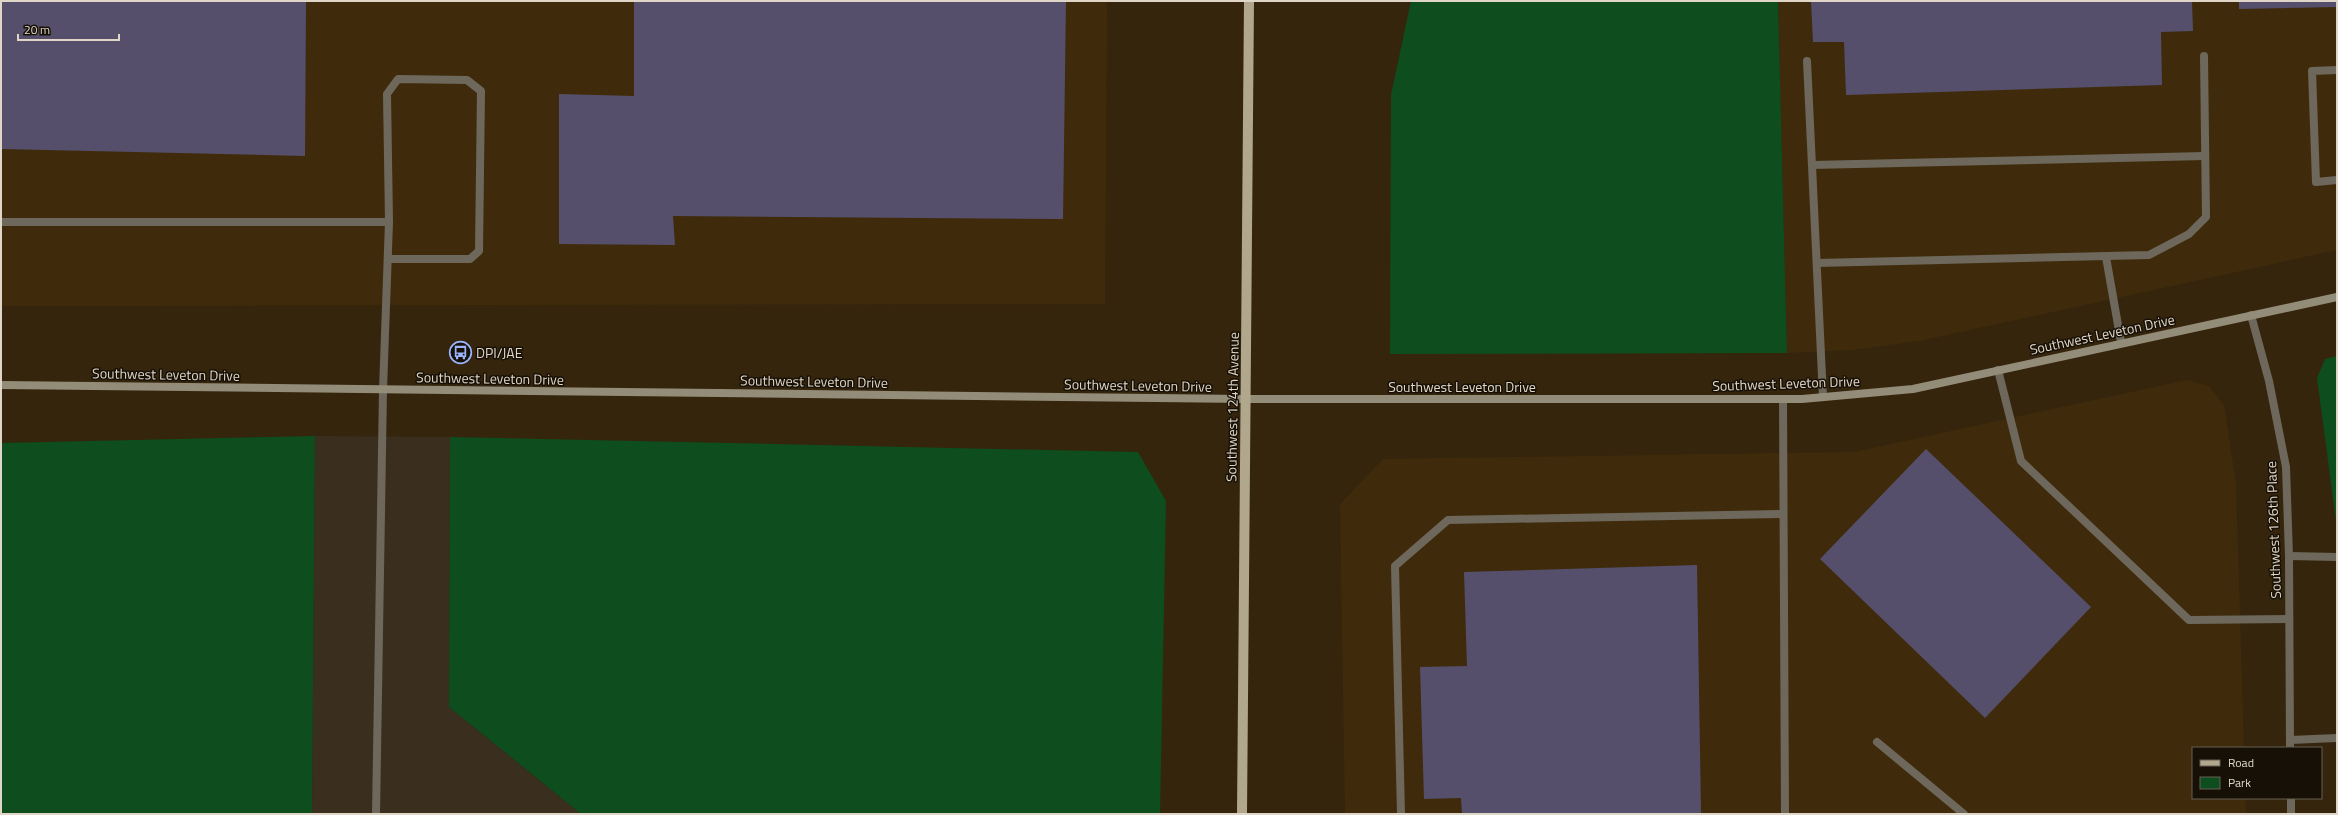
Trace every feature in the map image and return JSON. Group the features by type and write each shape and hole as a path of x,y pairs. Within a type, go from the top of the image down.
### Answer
{"main road":[{"name":"Southwest 124th Avenue","path":"1242,814 1249,1"}],"street":[{"path":"1817,263 2149,255 2189,234 2206,217 2204,56"},
{"path":"1807,61 1823,397"},
{"path":"2337,70 2312,71 2316,182 2337,180"},
{"path":"376,814 383,390 388,259 390,222 387,94 398,79 467,80 481,91 479,251 470,259 388,259"},
{"path":"1812,165 2205,156"},
{"path":"1,222 390,222"},
{"path":"2106,257 2121,342"},
{"name":"Southwest Leveton Drive","path":"1,385 1246,399 1783,399 1913,389 2121,342 2337,297"},
{"name":"Southwest 126th Place","path":"2251,315 2269,381 2286,467 2289,556 2290,744"},
{"path":"1998,370 2021,461 2189,620 2289,619"},
{"path":"1783,399 1785,814"},
{"path":"1401,814 1395,566 1448,520 1783,514"},
{"path":"2289,556 2337,557"},
{"path":"2290,744 2337,738"},
{"path":"1877,742 1964,814"},
{"path":"2291,799 2291,814"}],"shaded area":[{"path":"1,1 1107,1 1105,304 1,306"},
{"path":"1778,1 2337,1 2337,250 1919,341 1852,350 1787,353"},
{"path":"2187,380 2209,386 2224,405 2236,483 2244,747 2192,747 2192,799 2245,799 2246,814 1345,814 1340,504 1383,459 1854,452"},
{"path":"315,436 450,437 449,707 581,814 312,814"}],"green space":[{"path":"1411,1 1778,1 1787,353 1390,354 1391,95"},
{"path":"2337,356 2336,521 2317,378 2325,359"},
{"path":"315,436 312,814 1,814 1,443"},
{"path":"450,437 1138,452 1166,501 1160,814 581,814 449,707"}],"building":[{"path":"1,1 306,1 305,156 1,149"},
{"path":"634,1 1066,1 1063,219 673,216 675,245 559,244 559,94 634,96"},
{"path":"1811,1 2192,1 2193,31 2161,32 2162,85 1846,95 1844,42 1813,42"},
{"path":"2239,1 2337,1 2337,7 2239,9"},
{"path":"1926,449 2091,607 1985,718 1820,559"},
{"path":"1697,565 1701,814 1462,814 1461,798 1424,799 1420,667 1467,666 1464,572"}],"place":[{"name":"DPI/JAE","path":"461,352"}]}
